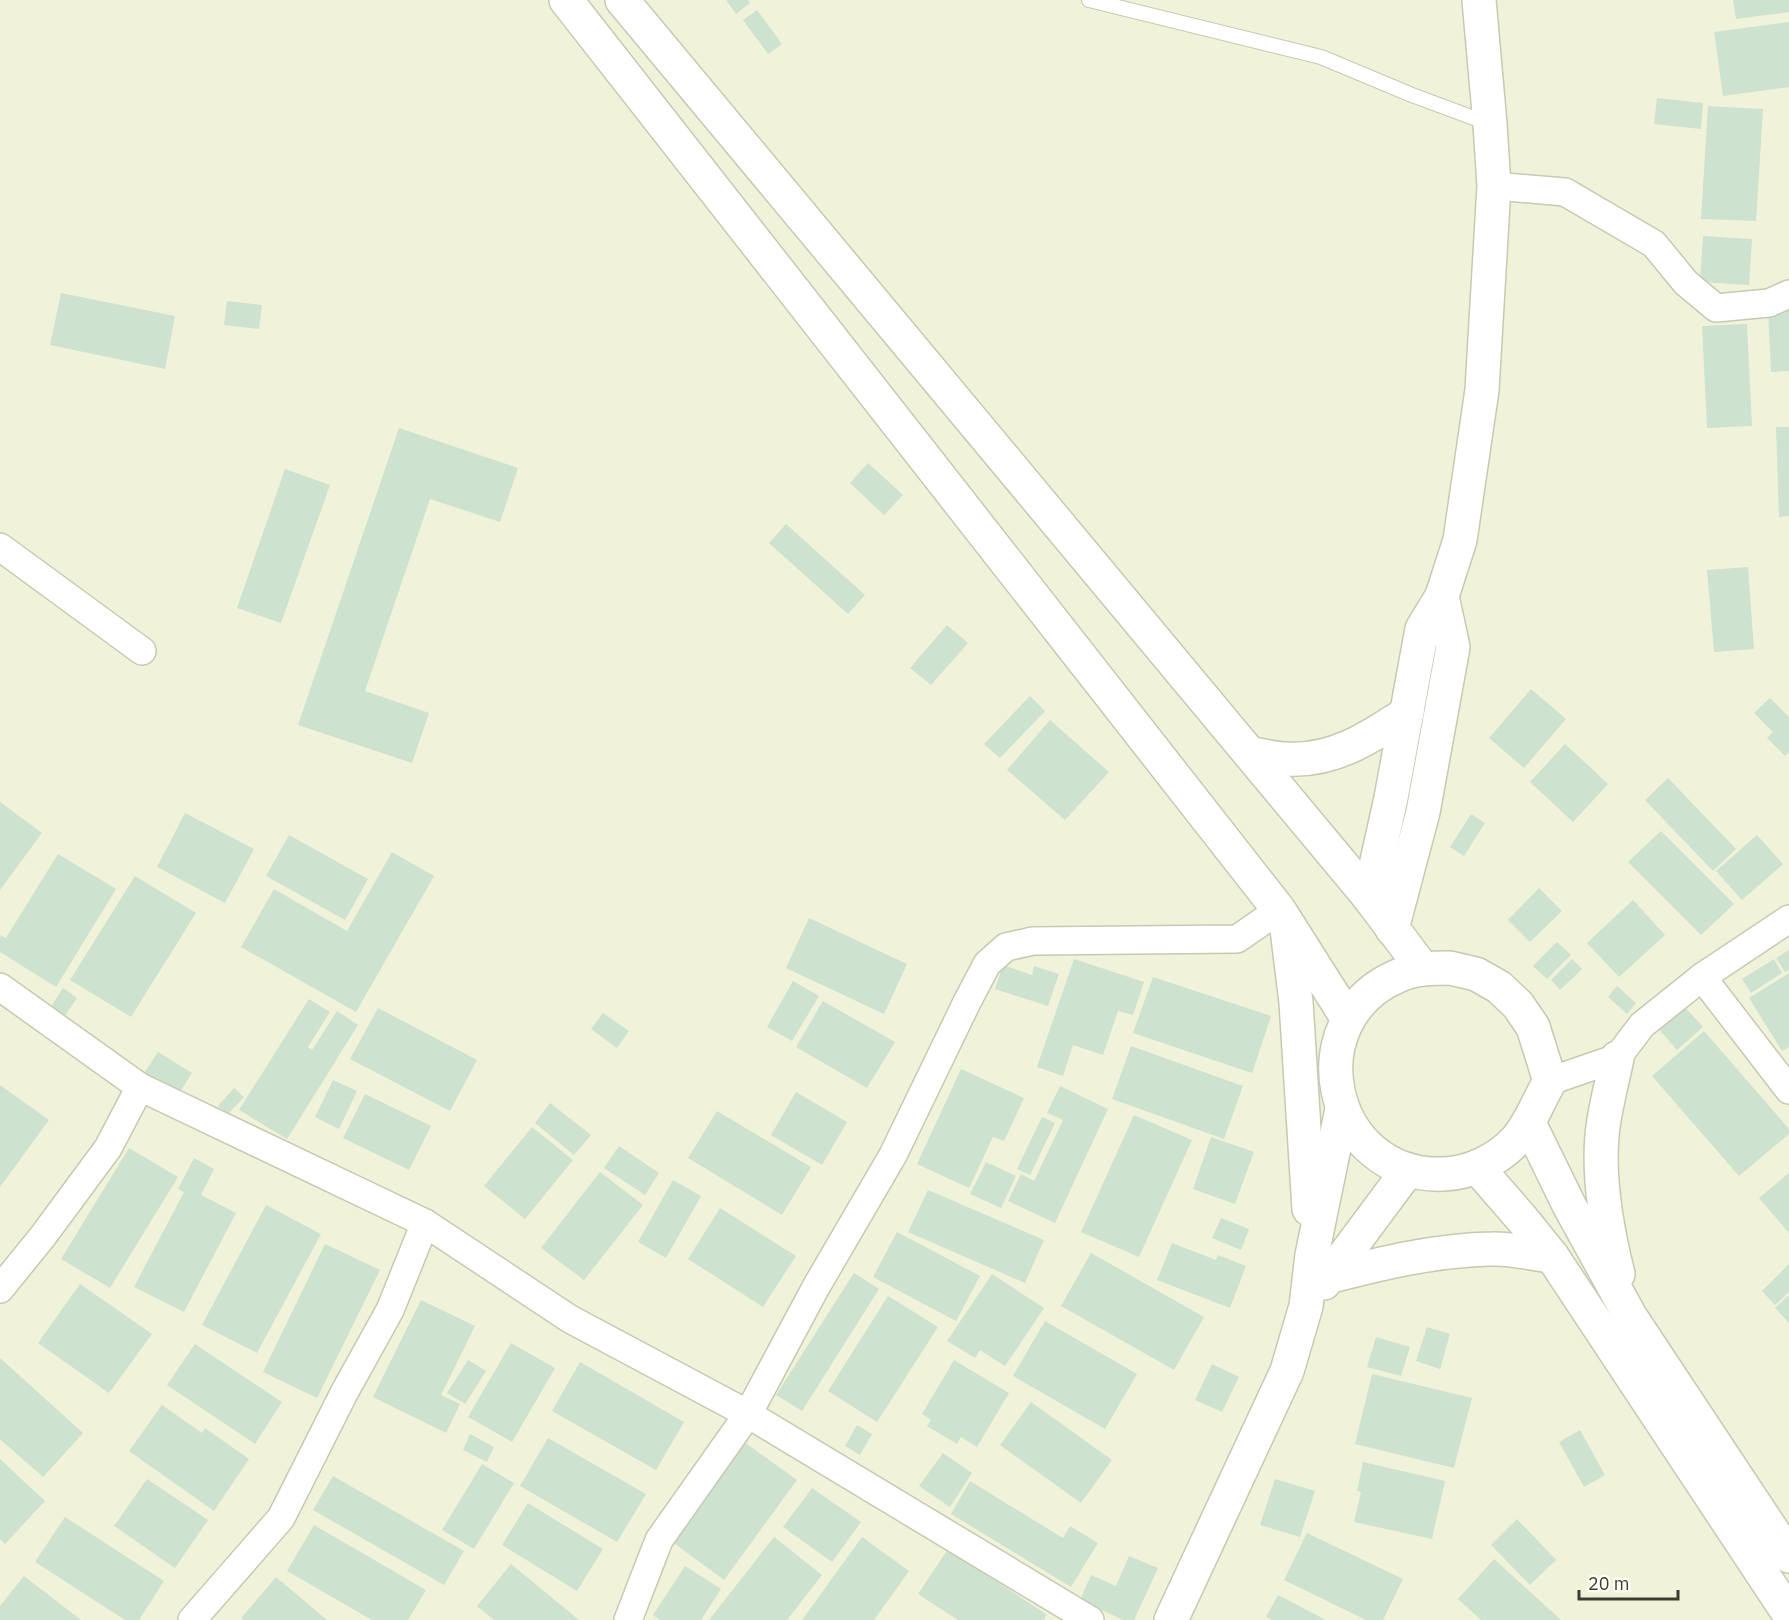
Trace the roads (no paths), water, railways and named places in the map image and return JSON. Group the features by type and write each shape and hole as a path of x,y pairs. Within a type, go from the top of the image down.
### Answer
{"main road":[{"path":"566,0 1283,915 1348,1019"},
{"path":"622,0 1369,897 1423,969"},
{"path":"1369,897 1391,798 1422,629 1442,596 1460,540 1482,390 1494,186 1479,0"},
{"path":"1392,929 1423,812 1453,647 1442,596"},
{"path":"1249,753 1286,759 1314,757 1345,749 1365,740 1407,713"},
{"path":"1283,915 1296,1002 1320,1266"},
{"path":"1450,968 1476,974 1499,987 1518,1005 1533,1027 1550,1081 1529,1123 1515,1141 1497,1156 1477,1167 1454,1173 1431,1174 1408,1170 1386,1161 1368,1147 1352,1129 1342,1109 1336,1086 1335,1064 1339,1040 1348,1019 1362,1001 1380,986 1401,974 1423,969 1450,968"},
{"path":"1617,1058 1602,1135 1601,1167 1613,1254 1630,1316"},
{"path":"1171,1620 1287,1371 1320,1266 1342,1109"},
{"path":"1529,1123 1569,1205 1630,1316 1789,1556"},
{"path":"1477,1167 1552,1256 1789,1614"},
{"path":"1320,1266 1408,1170"},
{"path":"1320,1266 1369,1266 1426,1254 1494,1249 1552,1256"}],"street":[{"path":"1494,186 1564,192 1654,244 1686,283 1716,308 1769,303 1789,294"},
{"path":"0,547 142,651"},
{"path":"628,1620 659,1540 748,1414 816,1287 893,1155 966,1002 987,964 1006,947 1033,941 1238,939 1283,915"},
{"path":"1550,1081 1617,1058 1642,1025 1702,977 1789,919"},
{"path":"1702,977 1789,1090"},
{"path":"0,987 140,1087 425,1223 570,1319 748,1414 1090,1620"},
{"path":"0,1290 108,1148 140,1087"},
{"path":"192,1620 281,1518 344,1393 390,1310 425,1223"}],"lane":[{"path":"1089,0 1321,57 1490,124"}]}
